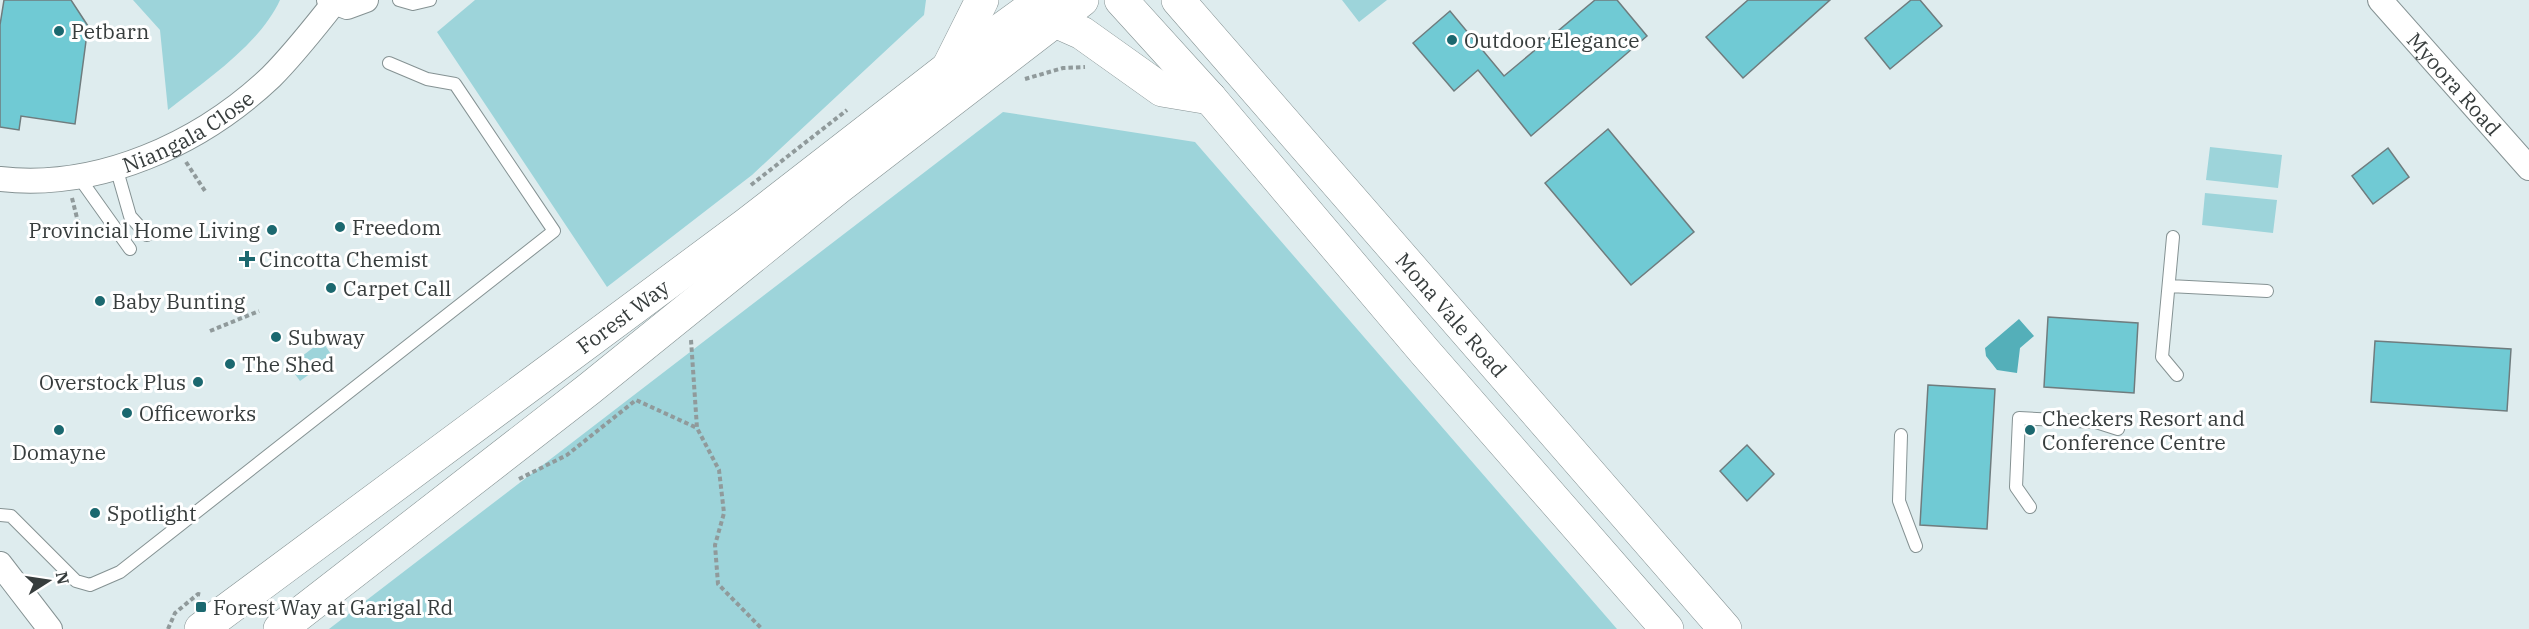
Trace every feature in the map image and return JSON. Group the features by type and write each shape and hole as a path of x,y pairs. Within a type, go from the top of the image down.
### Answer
{"main road":[{"path":"948,68 982,0"},
{"name":"Forest Way","path":"201,629 747,224 948,68 1049,10 1082,0"},
{"name":"Mona Vale Road","path":"1121,0 1210,98 1425,352 1667,629"},
{"name":"Mona Vale Road","path":"1178,0 1725,629"},
{"path":"1049,10 1162,90 1210,98"},
{"name":"Forest Way","path":"280,629 580,396 1049,10"}],"street":[{"path":"331,2 347,7 366,0"},
{"name":"Myoora Road","path":"2380,0 2529,168"},
{"name":"Niangala Close","path":"0,179 75,186 116,167 164,150 240,103 291,56 331,2"},
{"path":"0,564 50,629"}],"lane":[{"path":"399,0 413,4 430,0"},
{"path":"0,515 11,516 76,581 90,585 120,572 554,231 455,84 427,79 389,63"},
{"path":"116,167 130,216 147,235"},
{"path":"75,186 130,249"},
{"path":"2173,237 2162,357 2177,375"},
{"path":"2169,286 2267,291"},
{"path":"2030,507 2016,487 2019,418 2096,422 2118,429"},
{"path":"1901,435 1899,501 1916,546"}],"path":[{"path":"1019,81 1063,68 1090,67"},
{"path":"186,162 205,191"},
{"path":"75,186 78,222 88,239"},
{"path":"688,307 697,428 719,470 724,513 715,545 718,584 762,629"},
{"path":"210,331 259,311"},
{"path":"513,482 567,455 636,400 697,428"}],"shaded area":[{"path":"133,0 280,0 271,16 246,46 215,74 168,110 160,30"},
{"path":"475,0 926,0 924,15 752,175 607,287 437,32"},
{"path":"1342,0 1387,0 1359,22"},
{"path":"1003,112 1195,142 1617,629 329,629"},
{"path":"2210,147 2282,155 2278,188 2206,180"},
{"path":"2205,193 2277,200 2273,233 2202,225"},
{"path":"2019,319 2034,336 2020,348 2017,373 1997,370 1986,356 1985,348"},
{"path":"322,341 333,357 300,381 289,366"}],"building":[{"path":"4,0 71,0 88,26 75,124 21,116 19,130 0,127 0,25"},
{"path":"1595,0 1617,0 1647,36 1531,136 1478,70 1454,91 1413,43 1450,11 1504,76"},
{"path":"1748,0 1830,0 1743,78 1706,37"},
{"path":"1911,0 1920,0 1942,26 1890,69 1865,38"},
{"path":"1608,129 1694,232 1631,285 1545,183"},
{"path":"2388,148 2409,177 2373,204 2352,176"},
{"path":"2048,317 2138,323 2134,393 2044,387"},
{"path":"2375,341 2511,349 2507,411 2371,402"},
{"path":"1928,385 1995,389 1987,529 1920,525"},
{"path":"1747,445 1774,474 1747,501 1720,471"}],"place":[{"name":"Petbarn","path":"59,31"},
{"name":"Outdoor Elegance","path":"1452,40"},
{"name":"Freedom","path":"340,227"},
{"name":"Provincial Home Living","path":"272,230"},
{"name":"Cincotta Chemist","path":"247,259"},
{"name":"Carpet Call","path":"331,288"},
{"name":"Baby Bunting","path":"100,301"},
{"name":"Subway","path":"276,337"},
{"name":"The Shed","path":"230,364"},
{"name":"Overstock Plus","path":"198,382"},
{"name":"Officeworks","path":"127,413"},
{"name":"Domayne","path":"59,430"},
{"name":"Checkers Resort and Conference Centre","path":"2030,430"},
{"name":"Spotlight","path":"95,513"},
{"name":"Forest Way at Garigal Rd","path":"201,607"}]}
